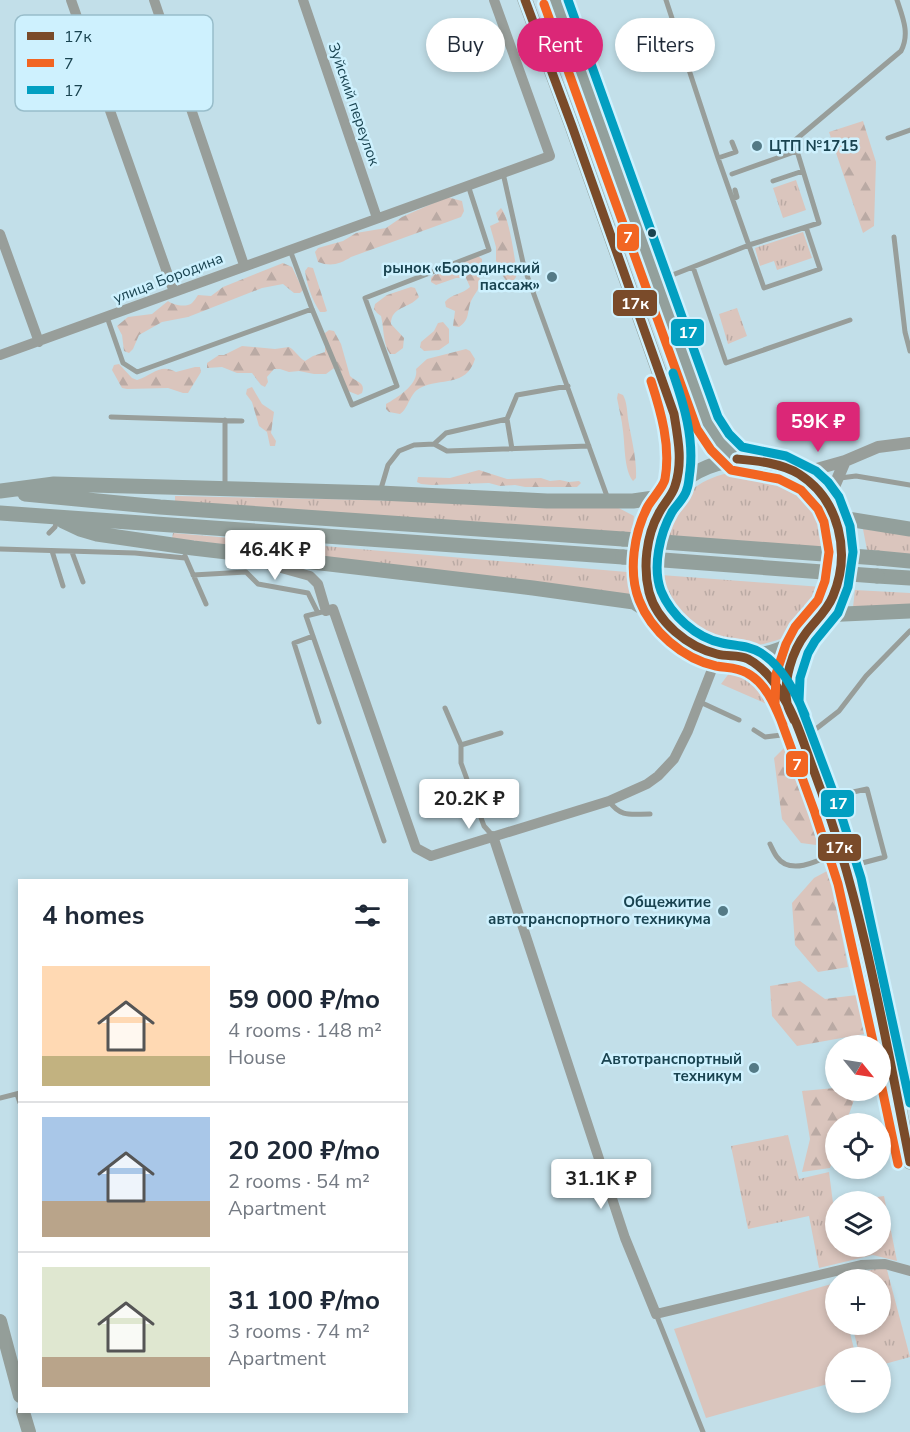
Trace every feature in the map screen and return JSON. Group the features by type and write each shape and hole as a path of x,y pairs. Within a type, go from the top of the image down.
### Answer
{"main road":[{"path":"525,0 675,414 679,465 672,492"},
{"path":"555,0 707,423 720,442 737,459"},
{"path":"665,621 649,592 647,550 653,522 672,492 693,474 714,464 737,459 765,461 799,474 828,501 840,536 842,564 833,595 822,615 804,635 791,664 788,703"},
{"path":"0,491 54,484 380,493 547,501 633,501 672,492"},
{"path":"0,491 160,507 910,561"},
{"path":"0,513 910,578"},
{"path":"835,517 910,529"},
{"path":"58,518 80,529 140,547 182,552 224,552 521,586 634,602 665,621 690,643 717,654 743,657 778,650 804,635"},
{"path":"822,615 910,611"},
{"path":"743,657 766,673 788,703 846,867 867,953 910,1162"},
{"path":"1,1330 18,1389"},
{"path":"23,1413 29,1432"}],"street":[{"path":"71,0 76,15"},
{"path":"154,0 159,15"},
{"name":"Зуйский переулок","path":"303,0 377,218"},
{"name":"улица Бородина","path":"0,355 550,156 494,0"},
{"path":"110,111 174,292"},
{"path":"192,111 244,265"},
{"path":"0,234 39,342"},
{"path":"799,474 845,461 878,447 910,442"},
{"path":"828,501 845,461"},
{"path":"224,552 310,576 318,584 322,612 333,609 416,848 431,856 609,801 658,777 682,746 717,654"},
{"path":"493,836 625,1238 656,1314 861,1265 885,1264 910,1271"}],"lane":[{"path":"666,0 764,288 819,269 806,227"},
{"path":"655,282 749,245 819,222 794,141 901,51 907,43 907,33 897,0"},
{"path":"816,111 820,118"},
{"path":"888,138 910,130"},
{"path":"718,158 736,152 732,142"},
{"path":"732,174 797,151"},
{"path":"773,181 803,171"},
{"path":"503,172 524,267 609,501"},
{"path":"290,250 352,405 397,386 364,298 489,250 468,185"},
{"path":"733,199 737,197 735,190"},
{"path":"894,237 905,332 910,351"},
{"path":"693,267 726,363 850,320"},
{"path":"107,317 123,363 137,372 312,309"},
{"path":"512,449 507,419 517,395 568,386"},
{"path":"111,417 242,421"},
{"path":"434,444 446,433 507,419"},
{"path":"225,420 225,489"},
{"path":"380,493 388,465 399,451 414,445 434,444 447,451 589,447"},
{"path":"838,478 856,476 910,485"},
{"path":"50,533 58,518"},
{"path":"0,549 72,552 140,547"},
{"path":"52,551 63,586"},
{"path":"72,552 83,582"},
{"path":"182,552 206,604"},
{"path":"193,575 246,572 258,584 308,593 322,612 306,616 384,841"},
{"path":"754,730 765,737 800,736 839,711 866,676 910,631"},
{"path":"313,636 294,643 320,722"},
{"path":"700,702 739,720"},
{"path":"445,708 461,745 461,763 484,826 493,836"},
{"path":"461,745 501,733"},
{"path":"823,798 867,789 885,857 846,867"},
{"path":"609,801 615,809 626,815 650,814"},
{"path":"770,844 778,859 794,867 816,862 840,850"},
{"path":"0,1098 18,1093"},
{"path":"656,1314 703,1432"}],"green space":[{"path":"863,121 876,162 874,226 863,233 829,132"},
{"path":"796,180 806,210 783,218 773,188"},
{"path":"447,197 462,201 464,211 461,217 339,263 318,262 315,252 318,248 343,241 356,233 386,228 402,217"},
{"path":"501,208 509,229 517,272 513,281 508,282 496,261 496,247 490,226 499,222 496,213"},
{"path":"803,232 812,258 777,270 774,261 760,266 755,248"},
{"path":"478,256 482,259 479,288 471,300 465,322 459,327 453,326 455,311 446,307 445,302 470,287 466,278 456,278 436,285 431,282 431,278 445,269"},
{"path":"283,263 292,267 303,290 300,293 294,293 283,284 262,288 188,317 162,322 139,335 129,353 124,351 122,335 117,326 128,317 152,314 168,301 173,304 189,305 198,295 211,296 223,287"},
{"path":"308,267 313,268 327,311 325,312 320,312 310,292 305,271"},
{"path":"411,287 415,288 419,297 394,314 391,324 404,338 403,348 395,354 390,354 385,341 381,316 374,309 375,304 387,295"},
{"path":"737,308 747,336 728,344 719,314"},
{"path":"443,322 449,329 449,343 439,350 424,351 420,347 421,342 434,331 438,323"},
{"path":"329,330 334,331 341,344 350,376 363,387 362,393 358,395 348,391 339,368 334,368 326,374 274,369 267,377 268,382 265,387 252,373 237,373 222,367 207,368 207,363 219,355 224,355 242,346 275,349 289,347 305,361 325,352 325,333"},
{"path":"466,349 475,359 466,374 420,388 400,414 389,412 386,409 386,404 411,385 416,369 427,359"},
{"path":"119,364 132,378 137,380 161,369 176,372 200,367 201,372 188,393 168,388 127,389 122,388 112,370 114,365"},
{"path":"252,387 262,404 274,412 271,433 276,441 275,446 270,446 267,432 259,426 252,402 246,394 247,389"},
{"path":"618,393 623,395 627,407 634,448 636,478 633,481 626,464"},
{"path":"479,470 507,479 541,478 550,481 579,481 581,483 577,487 525,487 489,483 432,485 417,482 418,477 450,478"},
{"path":"745,470 776,479 802,494 812,504 819,517 826,548 664,536 675,509 692,489 716,477"},
{"path":"175,496 613,505 634,516 632,533 175,502"},
{"path":"863,529 910,535 910,554 867,550"},
{"path":"173,533 627,572 633,573 633,596 172,538"},
{"path":"661,575 822,587 807,618 793,633 780,639 748,647 730,646 699,633 686,622 675,608"},
{"path":"855,590 910,593 910,608 853,607"},
{"path":"737,671 759,678 778,696 776,708 721,684 730,672"},
{"path":"792,746 824,846 801,843 782,819 774,758 784,748"},
{"path":"829,870 848,967 818,972 795,945 792,903 814,878"},
{"path":"800,981 825,999 857,995 864,1034 825,1035 825,1041 797,1046 772,1016 770,986"},
{"path":"825,1089 825,1101 854,1101 849,1113 825,1113 825,1169 802,1172 810,1139 802,1091"},
{"path":"788,1135 799,1179 825,1173 825,1179 830,1179 831,1191 825,1191 825,1257 865,1257 819,1268 809,1216 748,1229 731,1146"},
{"path":"891,1231 897,1261 881,1257 891,1257"},
{"path":"891,1285 910,1357 891,1362 891,1347 858,1347 854,1335 891,1335"},
{"path":"825,1286 825,1335 850,1335 854,1347 825,1347 825,1385 706,1418 674,1329"}],"transit line":[{"name":"17к","path":"525,0 674,414 679,468 674,490 661,509 651,532 646,562 649,592 666,623 695,646 721,655 744,657 759,666 775,685 792,714 832,821 859,918 910,1162"},
{"name":"17","path":"568,0 718,417 729,434 742,447 786,456 816,471 839,497 850,526 853,552 848,587 838,613 808,653 800,678 799,701 838,805 861,878 910,1103"},
{"name":"7","path":"544,4 697,429 711,450 731,470 779,479 801,490 818,509 824,522 829,552 825,581 818,600 795,627 786,644 776,674 775,704 838,884 872,1035"},
{"name":"17","path":"673,373 687,421 691,458 686,492 672,512 661,540 657,561 661,591 671,609 694,631 722,643 751,648 776,665 788,681 805,715"},
{"name":"7","path":"651,381 664,429 667,467 664,482 643,516 636,540 633,565 639,600 660,633 680,650 704,662 739,670 754,677 769,696 783,725"},
{"name":"17к","path":"737,459 777,465 799,474 824,498 833,513 838,529 841,562 833,596 801,640 788,676 787,703 794,720"},
{"name":"7","path":"885,1101 898,1164"}],"place":[{"name":"ЦТП №1715","path":"757,146"},
{"name":"рынок «Бородинский пассаж»","path":"552,277"},
{"name":"Общежитие автотранспортного техникума","path":"723,911"},
{"name":"Автотранспортный техникум","path":"754,1068"}]}
